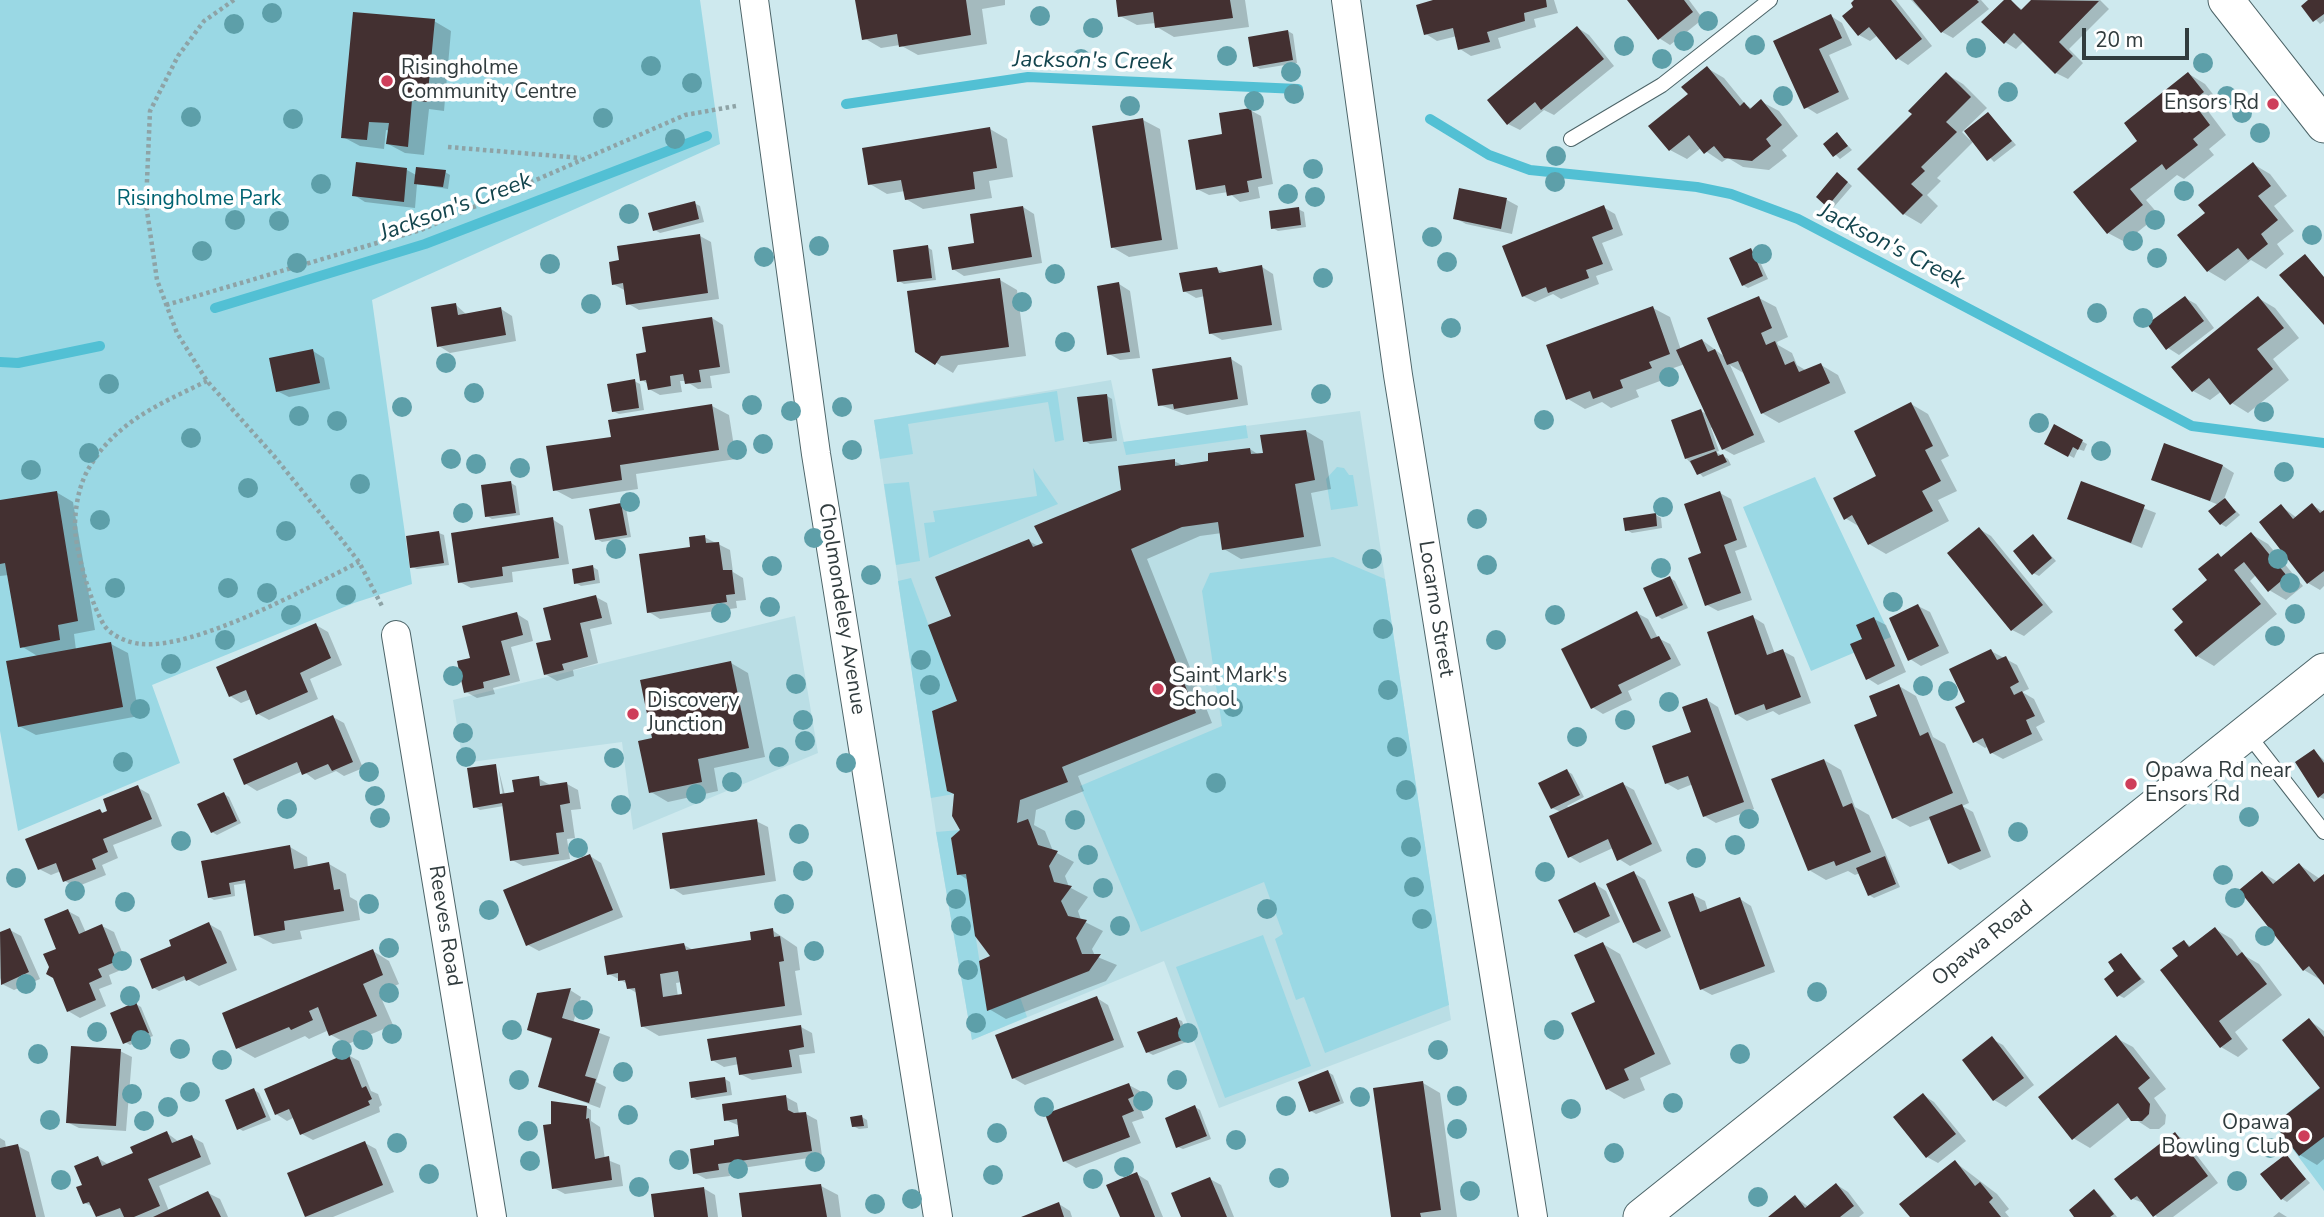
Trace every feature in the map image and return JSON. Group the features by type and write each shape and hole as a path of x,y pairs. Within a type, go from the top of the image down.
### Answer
{"street":[{"name":"Cholmondeley Avenue","path":"754,0 816,454 938,1217"},
{"name":"Locarno Street","path":"1346,0 1403,403 1533,1217"},
{"path":"2226,0 2324,125"},
{"name":"Reeves Road","path":"396,635 492,1217"},
{"name":"Opawa Road","path":"1641,1217 2324,671"}],"lane":[{"path":"1571,139 1662,85 1770,0"},
{"path":"2247,733 2324,832"}],"path":[{"path":"234,0 204,21 197,30 178,56 150,111 146,204 157,280 177,333 207,380 274,456 359,562 396,635"},
{"path":"166,305 421,230 685,115 767,100"},
{"path":"449,147 582,158"},
{"path":"207,380 141,413 110,439 92,463 79,489 74,526 88,584 105,627 128,641 142,644 166,642 265,608 359,562"}],"shaded area":[{"name":"Saint Mark's School","path":"1111,380 1124,442 1360,411 1451,1020 1219,1108 1164,961 972,1040 936,832 874,420"},
{"name":"Discovery Junction","path":"795,616 818,753 633,830 622,742 463,763 453,700"}],"green space":[{"name":"Risingholme Park","path":"0,0 700,0 720,144 372,300 412,584 354,603 152,685 180,763 18,831 0,731"},
{"path":"1057,391 1064,440 1055,442 1048,402 908,424 913,454 880,459 874,420"},
{"path":"1246,425 1248,438 1126,455 1123,442"},
{"path":"1337,467 1344,468 1349,475 1353,475 1358,506 1331,510 1326,479"},
{"path":"1033,468 1058,504 929,558 924,523 935,522 933,511 1037,496"},
{"path":"1815,477 1891,637 1811,671 1743,507"},
{"path":"909,482 920,561 896,565 884,484"},
{"path":"1333,557 1385,579 1449,1005 1325,1053 1304,997 1296,1000 1275,939 1283,934 1264,882 1141,932 1080,786 1222,726 1202,591 1210,573"},
{"path":"911,578 957,701 932,711 947,791 954,794 931,798 898,581"},
{"path":"960,830 951,838 957,875 966,874 987,1010 1020,997 1027,1017 972,1040 936,832"},
{"path":"1263,935 1311,1066 1225,1098 1176,967"},
{"name":"Opawa Bowling Club","path":"2324,1084 2324,1191 2274,1124"}],"building":[{"path":"855,0 966,0 971,35 899,47 897,34 862,40"},
{"path":"1116,0 1230,0 1233,18 1155,28 1153,12 1118,17"},
{"path":"1433,0 1546,0 1547,7 1524,13 1525,21 1487,32 1490,42 1458,50 1453,28 1424,35 1416,5"},
{"path":"1627,0 1684,0 1693,12 1658,40"},
{"path":"1854,0 1891,0 1922,39 1896,60 1869,27 1858,36 1842,16 1853,7 1851,3"},
{"path":"1913,0 1977,0 1979,2 1941,33"},
{"path":"2004,0 2011,0 2021,10 2031,0 2099,1 2059,42 2073,56 2055,74 2014,33 2004,44 1981,22"},
{"path":"2308,0 2324,0 2324,14 2313,22 2301,6"},
{"path":"353,12 435,19 427,102 412,100 408,147 386,144 389,123 369,122 367,140 341,138"},
{"path":"1831,14 1842,38 1819,49 1839,92 1804,109 1773,41"},
{"path":"1577,26 1604,59 1541,110 1535,102 1507,125 1487,100"},
{"path":"1288,30 1293,60 1253,67 1248,37"},
{"path":"1707,66 1740,106 1744,102 1750,109 1761,99 1782,125 1766,139 1771,146 1752,161 1724,158 1714,146 1704,154 1689,135 1669,151 1648,126 1688,94 1681,87"},
{"path":"1946,72 1971,97 1946,122 1957,132 1921,167 1925,171 1911,184 1923,195 1903,215 1857,169 1912,114 1908,111"},
{"path":"2188,72 2204,92 2192,101 2210,125 2193,139 2198,145 2166,170 2162,164 2130,189 2143,205 2107,234 2073,192 2137,141 2124,123"},
{"path":"1251,108 1262,178 1247,181 1249,192 1227,196 1225,185 1196,190 1188,140 1222,134 1219,113"},
{"path":"1988,112 2012,141 1987,161 1964,131"},
{"path":"1143,118 1162,240 1111,248 1092,126"},
{"path":"990,127 997,168 973,172 975,189 905,200 901,180 868,185 862,148"},
{"path":"1837,132 1848,146 1833,157 1823,144"},
{"path":"356,162 407,168 404,202 352,196"},
{"path":"2253,162 2271,186 2258,196 2278,220 2261,234 2268,244 2248,260 2238,248 2207,272 2177,235 2205,213 2198,205"},
{"path":"416,167 446,170 443,187 414,184"},
{"path":"1837,172 1848,182 1827,207 1816,197"},
{"path":"1459,188 1507,198 1501,229 1453,219"},
{"path":"695,201 699,219 653,231 648,213"},
{"path":"1604,205 1613,229 1592,237 1603,264 1586,270 1589,278 1548,293 1546,287 1522,297 1502,246"},
{"path":"1023,206 1032,257 952,270 948,247 974,243 970,214"},
{"path":"1299,207 1301,225 1271,229 1269,211"},
{"path":"700,234 708,293 626,305 623,283 612,285 609,262 619,260 617,246"},
{"path":"928,245 932,278 897,282 893,250"},
{"path":"1751,248 1763,276 1742,286 1729,258"},
{"path":"2305,254 2324,277 2324,325 2279,275"},
{"path":"1262,265 1272,325 1209,334 1202,289 1183,292 1179,273 1217,267 1219,273"},
{"path":"1000,278 1009,347 941,356 935,365 915,352 907,291"},
{"path":"1119,282 1130,352 1107,355 1097,286"},
{"path":"1759,296 1772,328 1761,333 1766,345 1775,341 1785,365 1794,361 1799,372 1821,363 1830,383 1761,414 1738,361 1727,365 1707,318"},
{"path":"2185,296 2204,321 2166,350 2147,324"},
{"path":"2258,296 2284,328 2257,349 2273,369 2230,405 2209,378 2192,392 2171,367"},
{"path":"456,303 458,315 501,307 506,335 437,347 431,307"},
{"path":"1653,306 1670,354 1649,362 1652,368 1620,380 1623,388 1593,399 1590,391 1566,400 1546,345"},
{"path":"712,317 720,367 699,370 701,382 685,384 683,374 670,376 671,386 648,390 646,380 640,381 636,354 646,352 642,327"},
{"path":"1702,339 1708,352 1715,349 1754,435 1722,450 1676,350"},
{"path":"313,349 320,383 276,392 269,358"},
{"path":"1231,357 1238,399 1174,409 1173,404 1158,406 1152,369"},
{"path":"635,379 639,408 612,412 607,384"},
{"path":"1107,394 1112,438 1083,442 1077,397"},
{"path":"1911,402 1933,446 1925,450 1941,481 1922,491 1933,511 1868,545 1852,515 1844,520 1833,498 1876,476 1854,431"},
{"path":"712,404 719,450 620,465 622,480 553,491 546,446 611,437 608,420"},
{"path":"1701,409 1715,449 1685,459 1671,420"},
{"path":"2054,424 2083,440 2078,450 2073,447 2068,457 2044,444"},
{"path":"1306,430 1315,480 1295,484 1304,537 1222,550 1218,522 1182,527 1131,549 1196,713 1062,767 1068,782 1020,800 1017,823 1028,819 1038,845 1058,851 1049,866 1054,882 1072,886 1061,901 1068,916 1087,920 1076,938 1082,954 1101,954 1089,971 987,1011 979,961 990,956 975,936 966,874 957,875 951,838 960,830 952,816 954,794 947,791 932,711 957,701 928,625 951,616 935,577 1029,539 1033,547 1043,543 1034,526 1121,490 1118,466 1175,459 1175,466 1208,461 1208,453 1250,448 1251,454 1263,453 1260,435"},
{"path":"2164,443 2223,465 2210,501 2151,480"},
{"path":"1716,451 1718,456 1723,454 1727,462 1697,475 1690,461"},
{"path":"511,481 516,513 485,517 481,485"},
{"path":"2081,481 2145,505 2131,543 2067,519"},
{"path":"57,491 78,621 58,625 60,640 20,648 5,563 0,564 0,500"},
{"path":"1720,491 1737,540 1724,545 1741,593 1705,606 1688,558 1701,553 1684,504"},
{"path":"2225,498 2236,512 2220,525 2208,511"},
{"path":"621,503 627,535 595,540 589,509"},
{"path":"2312,503 2320,513 2324,510 2324,571 2307,584 2259,522 2281,504 2293,519"},
{"path":"1656,513 1657,526 1625,531 1623,518"},
{"path":"553,517 559,558 502,567 503,576 458,583 451,533"},
{"path":"1979,527 2043,605 2011,631 1947,553"},
{"path":"439,531 444,563 410,568 406,536"},
{"path":"2251,532 2287,576 2268,592 2244,562 2234,570 2261,604 2196,657 2174,630 2183,622 2172,609 2207,580 2198,569 2218,553 2221,557"},
{"path":"2033,534 2052,558 2032,575 2013,551"},
{"path":"705,535 706,543 719,542 723,570 732,570 735,594 726,595 727,602 647,613 639,554 690,547 689,537"},
{"path":"593,565 595,580 574,584 572,569"},
{"path":"1670,576 1683,605 1656,617 1643,588"},
{"path":"596,595 602,618 580,623 588,657 562,664 564,670 544,675 536,643 551,640 543,608"},
{"path":"1918,604 1939,646 1908,661 1889,618"},
{"path":"1637,611 1651,639 1659,636 1671,659 1618,685 1622,693 1591,709 1561,649"},
{"path":"517,612 523,635 501,641 510,675 483,682 484,688 464,693 457,661 470,658 462,626"},
{"path":"1753,615 1767,655 1783,649 1801,697 1766,710 1764,704 1735,715 1707,632"},
{"path":"1874,617 1895,666 1866,680 1850,644 1862,639 1856,625"},
{"path":"316,623 331,658 300,673 308,692 256,715 246,690 229,697 216,667"},
{"path":"111,642 123,707 18,727 6,661"},
{"path":"1991,649 1997,660 2006,656 2019,682 2010,687 2014,695 2022,691 2035,716 2026,720 2032,734 1990,754 1983,738 1973,743 1955,707 1965,702 1949,669"},
{"path":"731,661 749,748 698,759 702,782 649,793 638,741 652,738 640,680"},
{"path":"1899,684 1920,736 1928,732 1953,793 1892,819 1854,725 1877,716 1869,696"},
{"path":"1707,698 1744,802 1703,817 1688,776 1665,784 1652,746 1691,732 1682,707"},
{"path":"333,715 353,762 332,771 328,764 302,775 297,762 244,785 233,759"},
{"path":"2314,749 2324,763 2324,793 2318,798 2295,762"},
{"path":"1824,759 1843,807 1852,803 1871,852 1836,866 1834,861 1808,871 1771,779"},
{"path":"496,764 500,794 514,792 512,780 539,776 540,786 567,782 570,803 560,805 564,832 556,833 559,854 510,861 502,803 473,808 467,768"},
{"path":"1567,769 1580,795 1551,809 1538,783"},
{"path":"1623,782 1652,844 1617,861 1608,839 1568,858 1549,816"},
{"path":"138,785 152,819 103,839 108,852 92,859 96,869 63,882 56,863 38,870 25,839 100,809 102,813 107,811 103,799"},
{"path":"224,792 237,821 211,833 197,804"},
{"path":"1962,804 1981,851 1948,864 1929,817"},
{"path":"757,819 765,875 670,889 662,833"},
{"path":"290,845 294,869 329,862 334,890 340,889 344,911 284,921 285,930 254,936 245,880 229,883 231,894 208,898 201,861"},
{"path":"590,854 613,910 526,946 503,890"},
{"path":"1885,856 1896,884 1868,896 1856,868"},
{"path":"2299,863 2314,882 2324,874 2324,985 2309,966 2303,971 2239,890 2262,871 2273,884"},
{"path":"1634,871 1661,931 1633,943 1606,884"},
{"path":"1595,882 1610,916 1574,933 1558,900"},
{"path":"1693,893 1700,912 1740,897 1765,966 1700,990 1668,902"},
{"path":"68,909 79,934 102,924 117,961 98,969 102,977 89,983 96,1000 67,1012 53,978 46,974 49,967 43,954 56,949 44,919"},
{"path":"209,922 227,963 186,981 184,976 152,989 140,959 171,946 169,940"},
{"path":"2215,927 2237,956 2242,952 2267,984 2219,1021 2232,1039 2220,1048 2160,970 2178,956 2172,948 2184,940 2189,947"},
{"path":"10,928 29,972 1,985 0,932"},
{"path":"773,928 774,937 780,936 784,961 779,962 785,1006 641,1027 635,988 627,989 625,980 618,981 618,973 607,975 604,956 684,943 686,950 751,940 750,932","holes":["678,971 682,994 663,997 660,974"]},
{"path":"1603,942 1655,1054 1624,1069 1629,1080 1606,1090 1571,1013 1595,1002 1574,955"},
{"path":"373,949 383,975 363,984 377,1016 329,1036 318,1007 309,1011 313,1020 236,1049 222,1013"},
{"path":"2121,953 2141,979 2117,997 2104,979 2114,971 2108,962"},
{"path":"571,988 562,1018 600,1029 585,1076 596,1079 589,1103 538,1087 552,1038 527,1030 537,993"},
{"path":"1097,996 1114,1040 1012,1079 995,1035"},
{"path":"136,1002 149,1033 123,1044 110,1013"},
{"path":"1177,1017 1185,1039 1146,1053 1137,1032"},
{"path":"2309,1018 2324,1037 2324,1137 2299,1156 2274,1124 2320,1088 2282,1040"},
{"path":"801,1025 804,1047 789,1050 792,1067 739,1075 736,1057 711,1061 707,1039"},
{"path":"2116,1035 2150,1078 2138,1088 2150,1104 2149,1114 2142,1121 2131,1121 2118,1103 2072,1140 2038,1097"},
{"path":"1992,1036 2024,1078 1993,1101 1962,1060"},
{"path":"71,1046 121,1049 116,1126 66,1123"},
{"path":"348,1053 362,1088 366,1086 372,1099 368,1101 370,1105 300,1135 289,1109 275,1115 264,1089"},
{"path":"1328,1070 1340,1101 1309,1112 1298,1082"},
{"path":"725,1077 727,1092 691,1098 689,1082"},
{"path":"1423,1081 1441,1210 1420,1213 1421,1217 1391,1217 1373,1088"},
{"path":"1129,1083 1134,1096 1128,1099 1134,1111 1122,1116 1130,1137 1063,1162 1045,1114"},
{"path":"254,1088 266,1117 237,1130 225,1100"},
{"path":"1923,1093 1956,1134 1926,1158 1893,1117"},
{"path":"786,1095 788,1110 794,1113 806,1112 812,1151 718,1164 719,1170 693,1174 690,1149 714,1145 714,1140 739,1136 737,1119 724,1121 722,1104"},
{"path":"551,1101 587,1106 586,1119 589,1118 595,1159 609,1156 612,1180 552,1189 543,1125 551,1124"},
{"path":"1195,1105 1207,1136 1176,1148 1165,1118"},
{"path":"862,1115 864,1126 852,1127 850,1117"},
{"path":"167,1131 172,1143 192,1135 201,1157 148,1179 160,1206 134,1217 124,1217 120,1208 96,1217 89,1202 83,1204 76,1187 82,1185 74,1166 98,1156 102,1166 133,1153 130,1147"},
{"path":"2175,1132 2208,1176 2153,1217 2137,1196 2131,1200 2114,1179"},
{"path":"365,1141 383,1185 305,1217 287,1173"},
{"path":"18,1144 36,1217 0,1217 0,1148"},
{"path":"2286,1154 2306,1179 2281,1200 2260,1174"},
{"path":"1955,1160 1975,1186 1980,1182 1993,1198 1989,1202 2001,1217 1910,1217 1899,1204"},
{"path":"1137,1172 1155,1217 1120,1217 1106,1185"},
{"path":"1210,1177 1227,1217 1181,1217 1171,1193"},
{"path":"1836,1183 1854,1206 1840,1217 1768,1217 1795,1195 1805,1208"},
{"path":"821,1184 827,1217 742,1217 739,1193"},
{"path":"704,1187 708,1217 654,1217 651,1194"},
{"path":"2094,1189 2114,1214 2110,1217 2074,1217 2069,1210"},
{"path":"208,1191 221,1217 153,1217"},
{"path":"1059,1202 1064,1217 1021,1217"}],"waterway":[{"name":"Jackson's Creek","path":"846,104 1028,77 1298,89"},
{"name":"Jackson's Creek","path":"1430,119 1489,155 1530,170 1697,187 1731,194 1798,219 2192,426 2324,443"},
{"name":"Jackson's Creek","path":"215,308 425,244 707,136"},
{"name":"Jackson's Creek","path":"0,362 18,363 100,346"}],"place":[{"name":"Risingholme Community Centre","path":"387,81"},
{"name":"Ensors Rd","path":"2273,104"},
{"name":"Saint Mark's School","path":"1158,689"},
{"name":"Discovery Junction","path":"633,714"},
{"name":"Opawa Rd near Ensors Rd","path":"2131,784"},
{"name":"Opawa Bowling Club","path":"2304,1136"}]}
